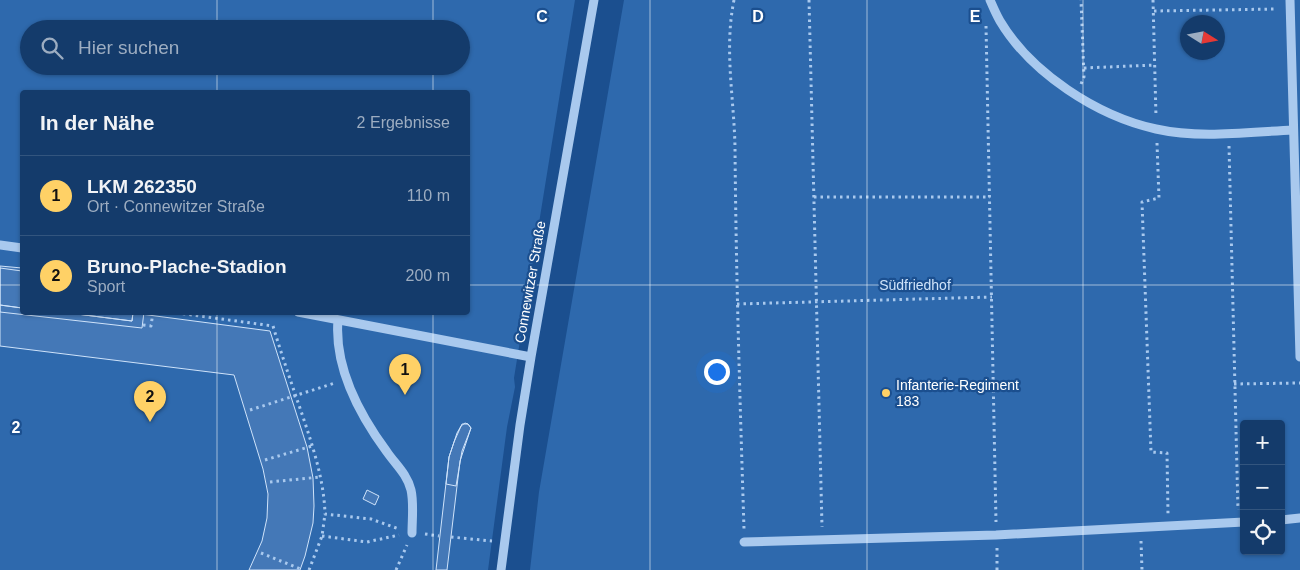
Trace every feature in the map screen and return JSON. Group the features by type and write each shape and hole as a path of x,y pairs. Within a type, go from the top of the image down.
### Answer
{"street":[{"name":"Connewitzer Straße","path":"501,570 531,357 594,0"},
{"path":"990,0 1000,21 1020,48 1045,74 1076,95 1102,109 1130,121 1157,129 1194,133 1293,130"},
{"path":"1290,4 1300,357"},
{"path":"0,244 20,248"},
{"path":"313,315 531,357"},
{"path":"338,320 338,350 356,404 387,452 404,472 412,492 412,533"},
{"path":"1285,520 1300,518"},
{"path":"744,542 996,535 1240,522"}],"path":[{"path":"734,0 728,50 734,117 736,304 744,542"},
{"path":"809,0 822,541"},
{"path":"1076,95 1084,77 1082,0"},
{"path":"1153,0 1159,198 1142,202 1151,452 1167,453 1168,526"},
{"path":"1154,11 1290,4"},
{"path":"986,20 997,570"},
{"path":"1084,68 1155,65"},
{"path":"1228,133 1234,384 1240,510"},
{"path":"814,197 990,197"},
{"path":"736,304 992,297"},
{"path":"143,325 151,326 153,315"},
{"path":"192,315 273,326 312,446 325,495 322,536 309,570"},
{"path":"1234,384 1300,383"},
{"path":"250,410 330,384"},
{"path":"265,460 312,446"},
{"path":"270,482 320,477"},
{"path":"325,514 371,519"},
{"path":"1141,528 1142,570"},
{"path":"322,536 367,542 412,533"},
{"path":"396,570 412,533"},
{"path":"451,537 505,542"},
{"path":"261,553 303,570"}],"green space":[{"path":"0,0 575,0 514,378 515,387 507,427 488,570 0,570"},
{"name":"Südfriedhof","path":"624,0 1300,0 1300,570 530,570 539,492"}],"building":[{"path":"0,266 20,268 20,314 0,312"},
{"path":"0,268 20,271 20,308 0,305"},
{"path":"0,305 20,308 20,315 85,315 132,321 133,315 148,315 270,331 307,447 313,478 313,523 300,570 249,570 262,541 267,518 268,494 263,469 234,375 0,346"},
{"path":"27,315 144,315 142,328"},
{"path":"85,315 133,315 132,321"},
{"path":"465,423 471,428 460,461 447,570 436,570 449,457 457,433"},
{"path":"462,424 468,424 471,428 462,451 456,486 446,484 449,457"},
{"path":"367,490 379,496 375,505 363,499"}],"place":[{"name":"Infanterie-Regiment 183","path":"886,393"},
{"name":"LKM 262350","path":"405,395"},
{"name":"Bruno-Plache-Stadion","path":"150,422"}]}
